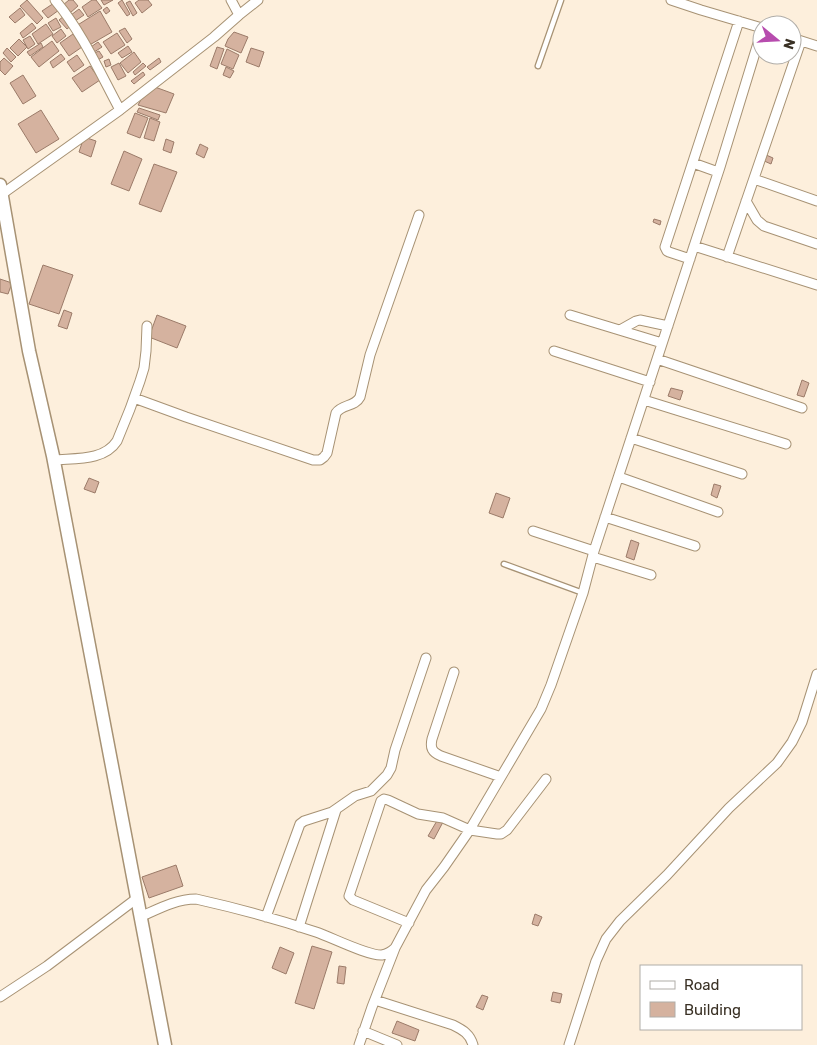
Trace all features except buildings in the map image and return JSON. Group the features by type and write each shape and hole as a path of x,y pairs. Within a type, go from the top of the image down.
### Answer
{"street":[{"path":"55,0 67,15 92,56 120,110"},
{"path":"232,0 239,14"},
{"path":"165,1045 54,460 29,351 1,190 120,110 214,37 239,14 258,0"},
{"path":"671,0 752,26"},
{"path":"690,259 669,252 665,247 739,21"},
{"path":"802,41 817,46"},
{"path":"359,1045 374,1000 395,948 426,890 470,830 544,703 583,593 752,62"},
{"path":"727,257 754,179 788,65"},
{"path":"693,162 718,172"},
{"path":"754,179 817,200"},
{"path":"746,201 757,220 764,226 817,244"},
{"path":"134,398 313,460 320,460 327,453 337,410 355,404 360,397 370,356 420,215"},
{"path":"694,246 817,285"},
{"path":"570,315 662,343"},
{"path":"620,330 640,320 668,326"},
{"path":"54,460 92,457 108,452 114,447 140,381 145,360 147,326"},
{"path":"554,351 650,382"},
{"path":"657,359 802,408"},
{"path":"644,400 786,444"},
{"path":"631,438 742,474"},
{"path":"619,477 718,512"},
{"path":"606,517 695,546"},
{"path":"533,531 651,574"},
{"path":"266,918 300,824 336,810 356,796 371,791 390,772 395,750 426,658"},
{"path":"454,672 432,739 432,749 436,754 501,777"},
{"path":"569,1045 596,961 606,939 620,921 667,875 729,808 778,763 802,722 817,674"},
{"path":"409,923 353,900 349,896 381,801 388,800 421,815 443,818 470,830 497,834 504,832 546,778"},
{"path":"299,927 336,810"},
{"path":"0,997 47,966 136,899"},
{"path":"140,917 186,899 196,899 299,927 372,953 382,955 395,948"},
{"path":"374,1000 453,1025 470,1036 473,1045"},
{"path":"363,1031 397,1045"}],"lane":[{"path":"538,66 561,0"},
{"path":"504,564 583,593"}]}
